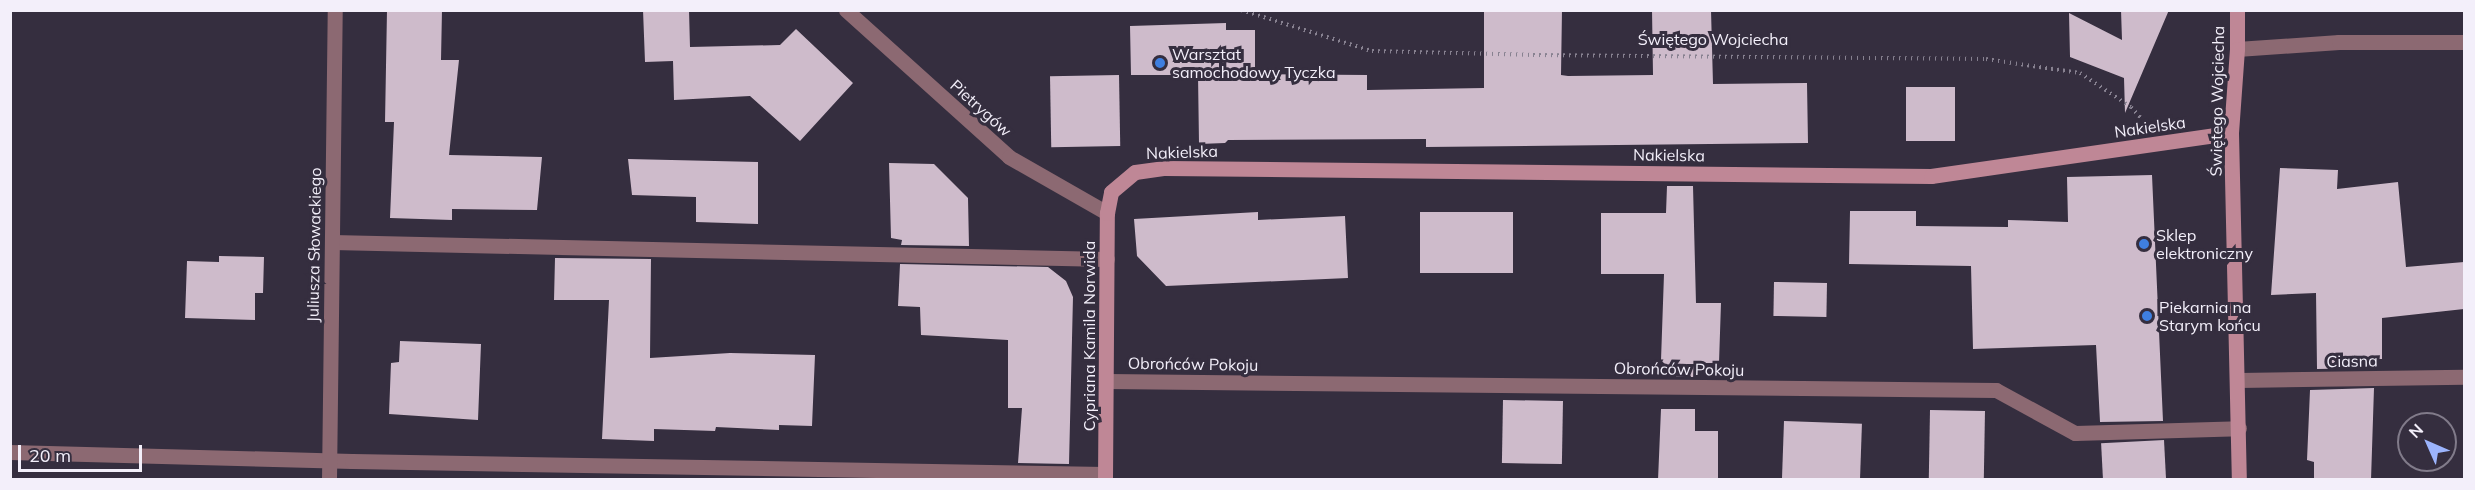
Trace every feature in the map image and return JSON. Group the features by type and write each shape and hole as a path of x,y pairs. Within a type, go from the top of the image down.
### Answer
{"street":[{"name":"Juliusza Słowackiego","path":"329,480 334,10"},
{"name":"Pietrygów","path":"846,10 1009,157 1107,213"},
{"name":"Świętego Wojciecha","path":"2237,10 2237,49 2231,133 2240,480"},
{"path":"2237,49 2338,42 2464,42"},
{"name":"Nakielska","path":"1111,192 1135,172 1165,168 1931,176 2231,133"},
{"name":"Cypriana Kamila Norwida","path":"1105,477 1107,213 1111,192"},
{"path":"332,242 1107,259"},
{"name":"Ciasna","path":"2239,380 2464,377"},
{"name":"Obrońców Pokoju","path":"1107,381 1996,390 2074,433 2239,428"},
{"path":"10,452 1105,477"}],"path":[{"name":"Świętego Wojciecha","path":"1241,10 1372,51 1533,55 1986,58 2080,73 2131,107 2163,142"}],"building":[{"path":"387,10 442,10 441,60 459,60 449,155 542,157 537,210 452,209 452,220 390,218 394,122 385,122"},
{"path":"643,10 689,10 690,47 780,45 796,29 853,83 800,141 750,96 674,100 673,61 645,62"},
{"path":"1484,10 1562,10 1561,75 1568,76 1653,75 1652,10 1711,10 1713,84 1807,83 1808,143 1426,147 1426,139 1228,140 1225,143 1199,144 1198,75 1131,75 1130,26 1226,23 1226,30 1255,30 1255,74 1367,75 1367,90 1484,88"},
{"path":"2121,10 2169,10 2125,113 2124,78 2070,57 2069,13 2122,40"},
{"path":"1119,75 1120,146 1051,147 1050,76"},
{"path":"1906,87 1955,87 1955,141 1906,141"},
{"path":"628,159 758,162 758,224 696,222 696,197 632,195"},
{"path":"889,163 934,164 968,198 969,246 901,245 902,240 891,238"},
{"path":"2280,168 2338,170 2337,189 2398,182 2406,267 2464,262 2464,309 2382,318 2382,359 2375,359 2374,368 2317,369 2316,293 2271,295"},
{"path":"2152,175 2163,421 2100,422 2096,345 1973,349 1971,266 1849,264 1850,211 1916,211 1916,226 2008,227 2008,220 2068,222 2067,177"},
{"path":"1667,186 1693,186 1696,303 1721,303 1719,363 1695,363 1695,377 1677,377 1661,360 1664,274 1601,274 1601,213 1666,213"},
{"path":"1258,212 1258,220 1345,216 1348,278 1166,286 1137,256 1134,219"},
{"path":"1420,212 1513,212 1513,273 1420,273"},
{"path":"219,256 264,257 263,293 255,293 255,320 185,318 187,261 219,262"},
{"path":"555,258 651,259 650,358 730,353 815,355 812,426 779,425 779,430 716,427 715,431 654,429 654,441 602,439 609,300 554,300"},
{"path":"900,264 1048,267 1066,281 1073,297 1069,464 1018,463 1022,408 1008,408 1008,340 921,335 920,307 898,306"},
{"path":"1774,282 1827,283 1826,317 1773,316"},
{"path":"400,341 481,344 478,420 389,414 391,363 399,362"},
{"path":"2374,388 2371,480 2314,480 2314,462 2307,460 2310,390"},
{"path":"1503,400 1563,401 1562,464 1502,463"},
{"path":"1661,409 1695,409 1695,431 1718,431 1718,480 1658,480"},
{"path":"1930,410 1985,411 1984,480 1929,480"},
{"path":"1784,421 1862,424 1860,480 1782,478"},
{"path":"2164,440 2166,480 2103,480 2101,443"}],"place":[{"name":"Warsztat samochodowy Tyczka","path":"1160,63"},
{"name":"Sklep elektroniczny","path":"2144,244"},
{"name":"Piekarnia na Starym końcu","path":"2147,316"}]}
